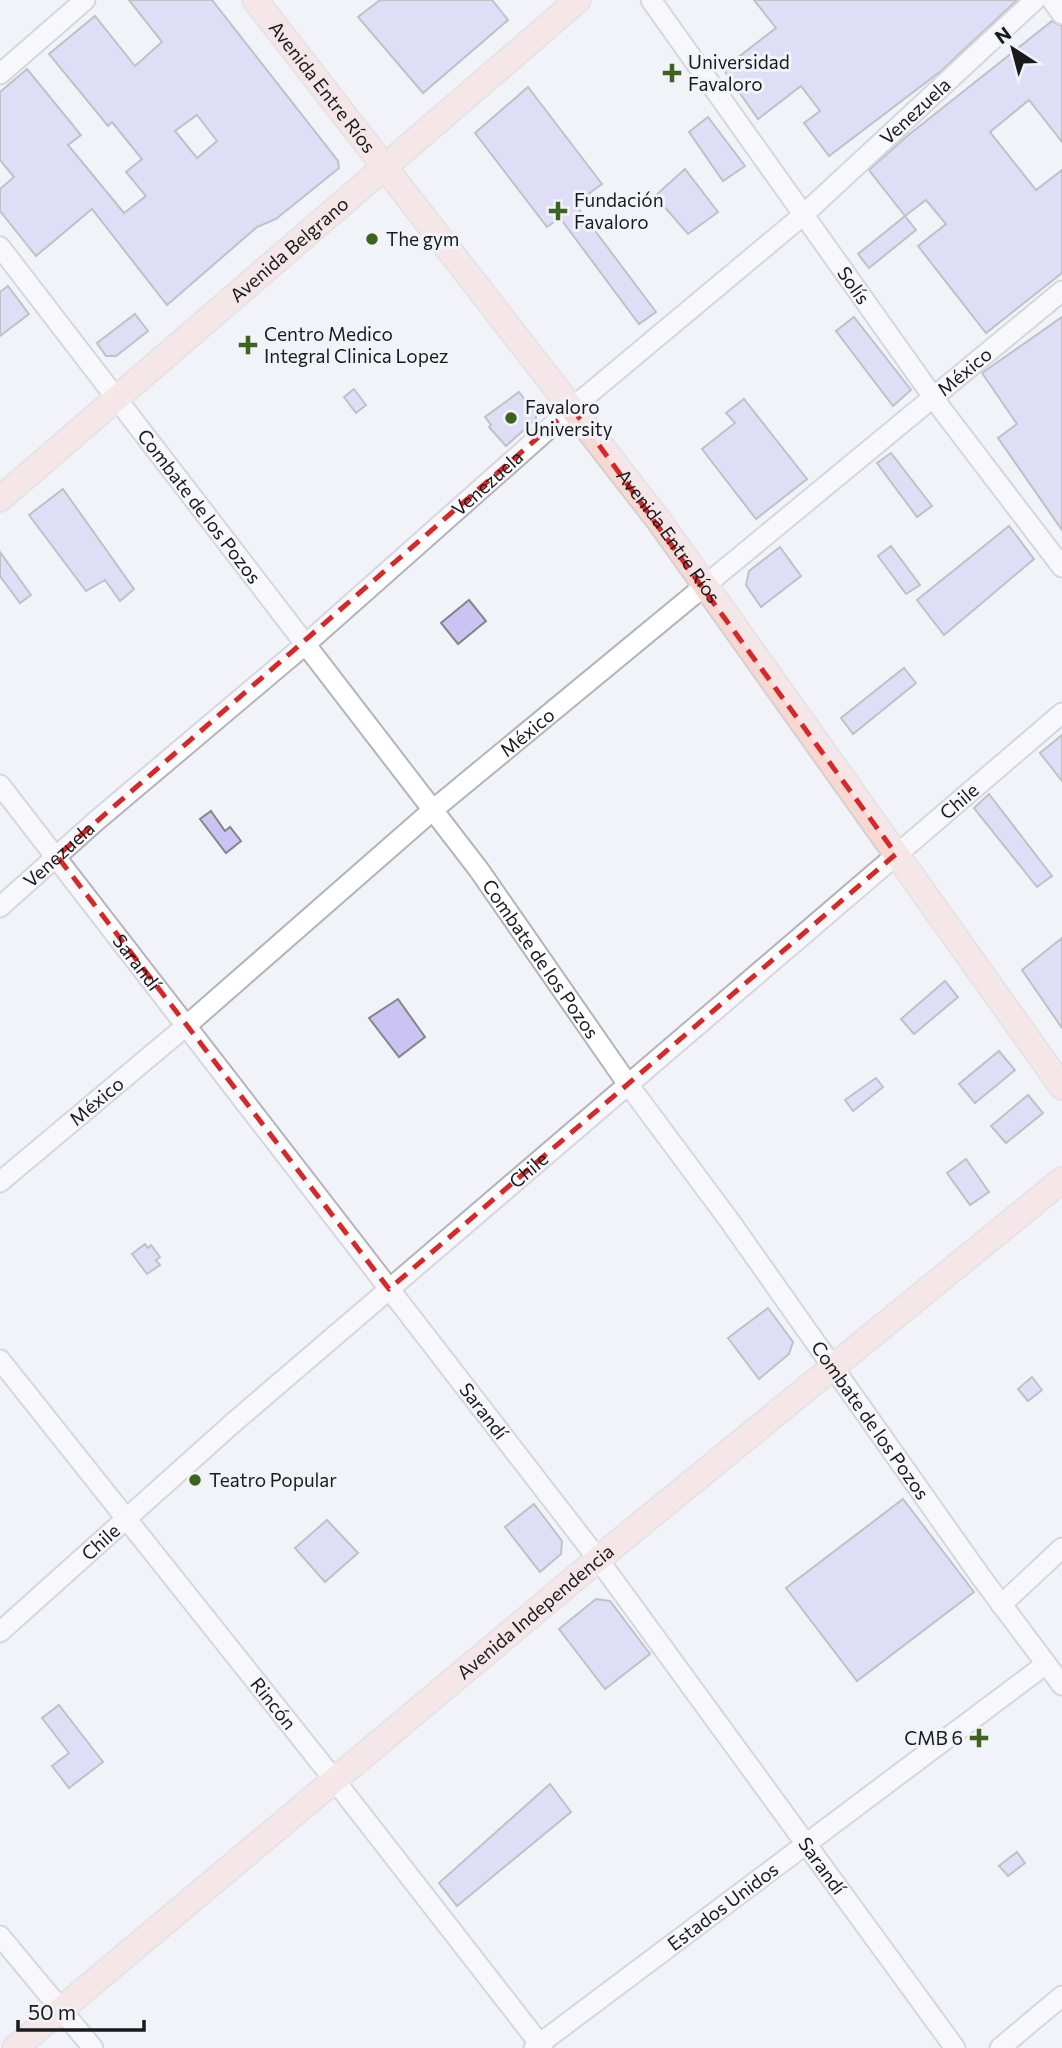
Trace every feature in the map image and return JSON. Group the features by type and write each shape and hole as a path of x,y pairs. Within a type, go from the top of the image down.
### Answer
{"main road":[{"name":"Avenida Entre Ríos","path":"255,0 706,585 1062,1087"},
{"name":"Avenida Belgrano","path":"0,499 578,0"},
{"name":"Avenida Independencia","path":"15,2048 336,1782 598,1559 1062,1180"}],"street":[{"path":"0,74 85,0"},
{"name":"Solís","path":"651,0 802,216 1062,567"},
{"name":"Venezuela","path":"0,907 307,643 572,408 802,216 1035,0"},
{"path":"1052,0 1062,14"},
{"name":"Combate de los Pozos","path":"0,247 434,809 1001,1605 1062,1685"},
{"name":"México","path":"0,1182 186,1026 434,809 1062,291"},
{"name":"Chile","path":"0,1632 125,1519 627,1083 1062,713"},
{"name":"Sarandí","path":"0,785 598,1559 955,2048"},
{"name":"Rincón","path":"0,1360 336,1782 539,2047"},
{"path":"1001,1605 1062,1548"},
{"name":"Estados Unidos","path":"539,2047 806,1842 1046,1664"},
{"path":"0,1936 93,2048"},
{"path":"1000,2048 1062,1996"}],"highlighted area":[{"path":"572,408 896,854 389,1289 57,856"}],"building":[{"path":"129,0 212,0 338,161 339,168 276,219 257,227 167,305 92,209 36,256 0,211 0,189 14,177 0,160 0,92 27,69 81,135 68,145 124,213 146,196 126,172 142,159 112,122 108,126 49,54 95,16 135,66 162,42","holes":["197,115 217,141 197,158 175,131"]},
{"path":"380,0 492,0 508,20 423,93 358,17"},
{"path":"754,0 1017,0 941,71 829,156 804,123 820,111 801,86 758,119 723,69 776,28"},
{"path":"1052,21 1062,26 1062,142 1029,100 990,132 1036,190 1062,170 1062,273 986,333 918,246 946,224 926,200 905,216 869,170 906,137"},
{"name":"Fundación Favaloro","path":"528,87 602,184 575,204 656,312 639,324 560,218 547,227 475,133"},
{"path":"708,117 745,166 723,181 689,132"},
{"path":"685,169 718,212 688,234 655,196"},
{"path":"905,216 916,230 869,268 858,254"},
{"path":"8,286 29,314 0,336 0,292"},
{"path":"135,314 148,331 116,356 106,356 97,343"},
{"path":"854,317 911,390 893,406 836,331"},
{"path":"1062,317 1062,530 998,438 1017,424 982,373"},
{"path":"354,389 366,405 356,413 344,397"},
{"name":"Favaloro University","path":"519,392 536,414 536,419 506,446 489,427 491,425 485,417"},
{"path":"744,399 807,479 756,519 702,449 735,423 726,413"},
{"path":"891,453 932,506 917,517 877,463"},
{"path":"63,489 134,589 120,601 105,580 86,591 29,515"},
{"path":"1009,526 1034,559 944,635 917,600"},
{"path":"891,546 920,585 906,594 878,556"},
{"path":"780,547 801,576 761,607 746,585 749,571"},
{"path":"0,552 31,595 20,603 0,576"},
{"path":"469,600 486,621 458,644 441,623"},
{"path":"904,668 916,683 853,734 841,718"},
{"path":"1062,735 1062,781 1040,753"},
{"path":"989,794 1052,876 1037,887 974,808"},
{"path":"211,811 225,831 230,827 241,841 226,853 200,819"},
{"path":"1062,938 1062,1028 1022,970"},
{"path":"945,981 958,997 914,1034 901,1019"},
{"path":"398,999 425,1037 399,1057 369,1018"},
{"path":"999,1051 1015,1070 975,1103 959,1084"},
{"path":"876,1078 883,1087 853,1111 845,1100"},
{"path":"1028,1095 1043,1113 1006,1143 991,1126"},
{"path":"966,1159 989,1192 970,1205 947,1173"},
{"path":"145,1244 148,1248 151,1245 160,1257 156,1260 160,1265 147,1274 132,1254"},
{"path":"768,1308 793,1342 789,1354 759,1379 728,1338"},
{"path":"1032,1377 1042,1390 1028,1401 1018,1389"},
{"path":"903,1499 974,1592 857,1681 786,1588"},
{"path":"534,1504 562,1541 561,1554 540,1572 505,1527"},
{"path":"327,1520 358,1553 325,1582 295,1548"},
{"path":"596,1599 610,1601 650,1654 605,1689 559,1629"},
{"path":"59,1705 103,1762 69,1788 52,1766 69,1753 42,1718"},
{"path":"550,1784 571,1812 457,1906 439,1883"},
{"path":"1017,1852 1025,1863 1008,1876 999,1866"}],"place":[{"name":"Universidad Favaloro","path":"672,73"},
{"name":"Fundación Favaloro","path":"558,211"},
{"name":"The gym","path":"372,239"},
{"name":"Centro Medico Integral Clinica Lopez","path":"248,345"},
{"name":"Favaloro University","path":"511,418"},
{"name":"Teatro Popular","path":"195,1480"},
{"name":"CMB 6","path":"979,1738"}]}
